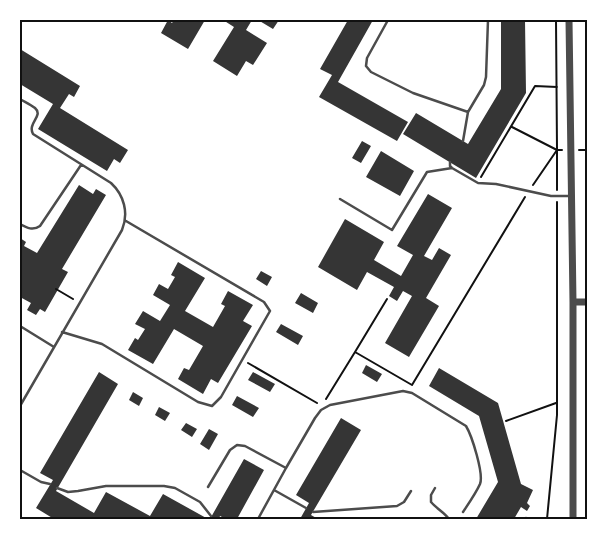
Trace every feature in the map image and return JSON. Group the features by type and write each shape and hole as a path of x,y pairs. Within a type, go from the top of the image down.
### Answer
{"street":[{"path":"569,20 573,302 573,519"},
{"path":"573,302 587,302"}],"lane":[{"path":"388,20 367,58 366,66 371,72 413,93 468,112"},
{"path":"463,141 468,112 484,85 486,77 488,20"},
{"path":"20,99 37,111 38,116 31,127 31,132 111,183 121,195 126,215 126,221 122,230 21,403"},
{"path":"450,162 452,168 478,183 496,184 551,196 572,196"},
{"path":"20,224 32,229 40,226 80,164"},
{"path":"340,199 392,230 427,172 452,168"},
{"path":"62,332 102,344 198,402 212,406 221,397 270,311 264,302 126,221"},
{"path":"20,326 54,347"},
{"path":"258,519 321,410 330,405 403,391 412,393 466,426 470,433 481,474 481,482 463,512"},
{"path":"208,487 230,450 237,445 245,446 286,468"},
{"path":"20,470 41,482 50,484"},
{"path":"57,488 68,492 106,486 164,486 175,488 200,502 212,516"},
{"path":"435,488 431,495 431,502 436,508 445,513 449,519"},
{"path":"274,490 306,508"},
{"path":"313,512 397,506 404,502 411,491"}],"path":[{"path":"556,20 557,47"},
{"path":"478,183 535,86 557,87"},
{"path":"512,126 557,150"},
{"path":"355,352 412,385 529,191 557,150"},
{"path":"547,519 557,415 557,150"},
{"path":"56,289 75,300"},
{"path":"242,360 322,406 387,299"},
{"path":"506,421 557,403"}],"building":[{"path":"168,20 172,23 174,20 205,20 188,49 161,33"},
{"path":"223,20 252,20 246,30 267,43 253,65 246,61 237,76 213,61 234,27"},
{"path":"258,20 279,20 273,29"},
{"path":"348,20 373,20 338,82 408,122 397,141 319,97 332,75 320,69"},
{"path":"501,20 525,20 526,93 476,178 403,134 416,113 468,144 501,89"},
{"path":"20,49 80,86 74,97 69,94 60,108 128,150 120,163 114,159 107,171 38,129 53,104 20,84"},
{"path":"362,141 371,146 361,163 352,158"},
{"path":"381,151 414,171 400,196 366,177"},
{"path":"79,185 93,194 96,189 106,195 62,269 68,272 45,312 40,309 36,315 27,310 31,303 20,297 20,238 26,242 24,246 37,253"},
{"path":"428,194 452,208 424,256 432,260 439,248 451,255 426,298 439,306 409,357 385,343 412,296 403,291 397,301 389,296 394,287 367,272 357,290 318,267 345,219 384,242 374,260 401,276 413,255 397,246"},
{"path":"178,262 205,278 185,311 213,327 225,306 221,304 228,291 253,305 243,321 252,326 218,383 211,379 203,394 178,379 184,368 189,370 203,346 174,329 153,364 128,350 135,338 138,340 145,329 135,324 143,311 160,321 170,305 153,295 159,284 168,289 175,277 171,275"},
{"path":"261,271 272,277 267,286 256,279"},
{"path":"301,293 318,303 313,313 295,303"},
{"path":"281,324 303,336 298,345 276,332"},
{"path":"366,365 382,374 377,382 362,373"},
{"path":"439,368 498,403 521,484 533,490 527,503 530,506 527,511 521,507 514,519 476,519 498,482 479,416 429,386"},
{"path":"99,372 118,384 56,491 94,513 106,492 150,516 163,494 208,519 54,519 36,508 53,480 40,473"},
{"path":"253,372 275,384 270,392 248,380"},
{"path":"133,392 143,398 139,406 129,400"},
{"path":"237,396 259,408 253,417 232,405"},
{"path":"159,407 170,413 165,421 155,415"},
{"path":"341,418 361,430 311,515 318,519 300,519 309,503 296,495"},
{"path":"186,423 197,429 192,437 181,430"},
{"path":"209,429 218,434 209,450 200,444"},
{"path":"244,459 264,470 237,519 226,519 220,516 219,519 210,519"}]}
